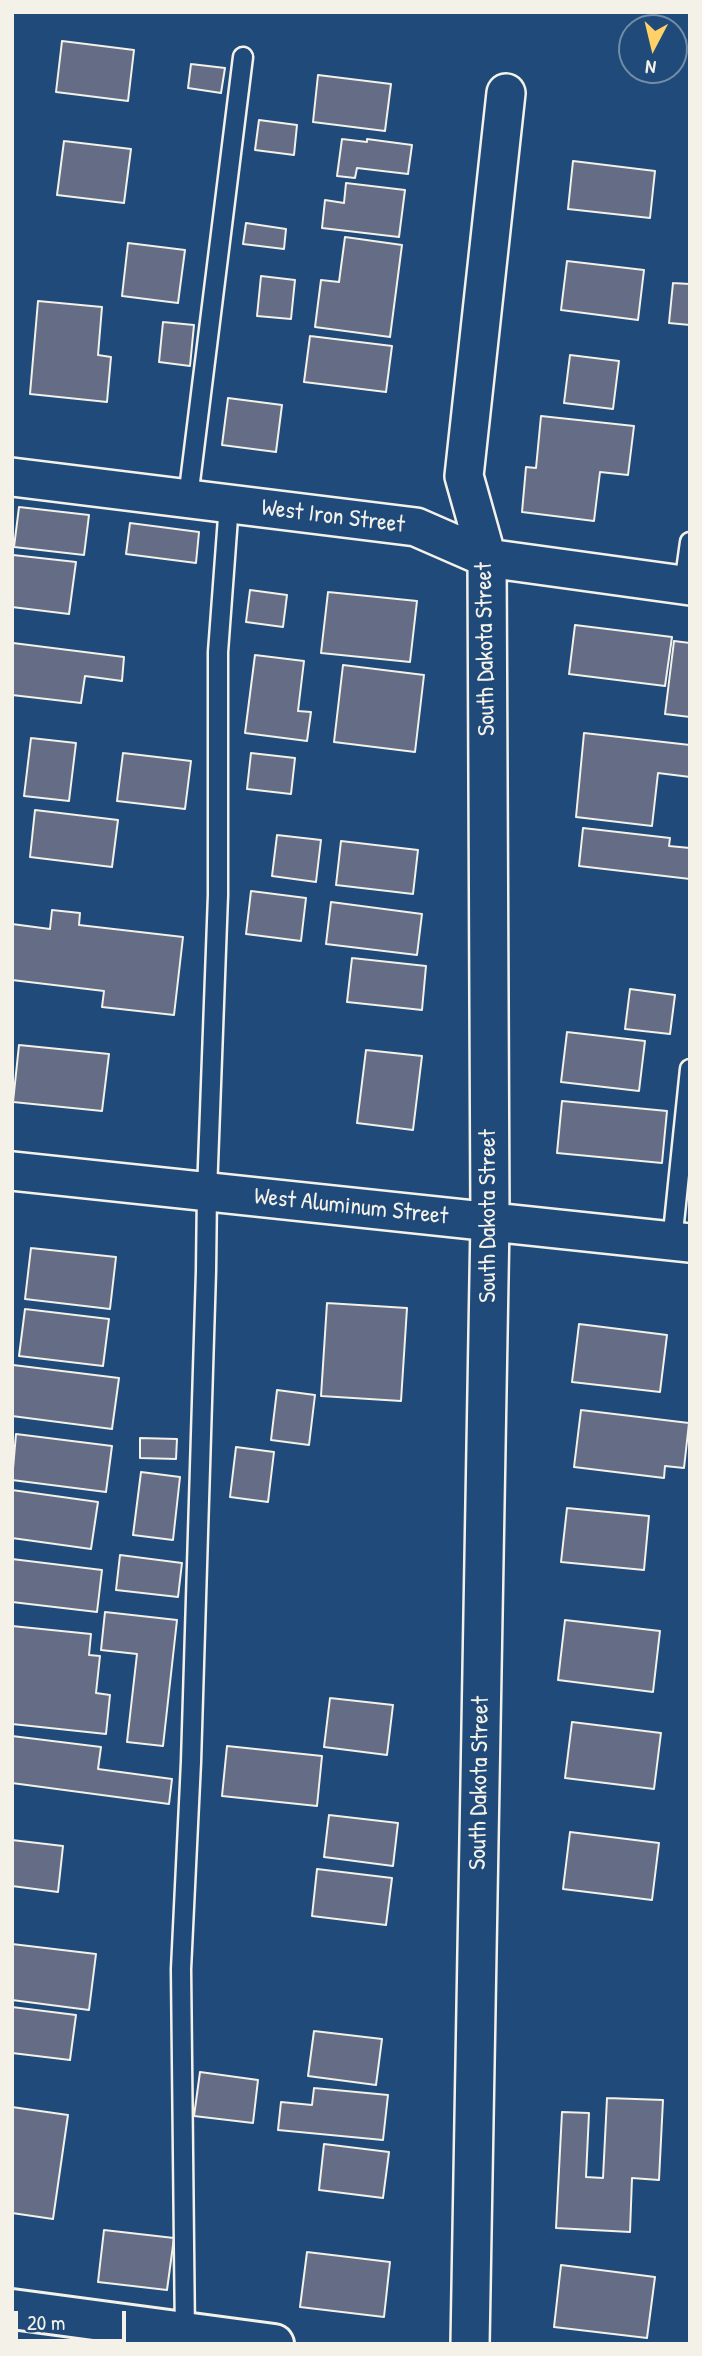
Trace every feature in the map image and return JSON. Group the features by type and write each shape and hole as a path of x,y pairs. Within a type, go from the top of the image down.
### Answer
{"street":[{"name":"South Dakota Street","path":"470,2344 489,1222 487,558 464,476 506,93"},
{"name":"West Iron Street","path":"12,477 416,527 487,558 687,586"},
{"name":"West Aluminum Street","path":"12,1171 681,1243"},
{"path":"12,2309 185,2338 274,2344"}],"lane":[{"path":"188,498 243,57"},
{"path":"185,2338 181,1969 192,1748 206,1192 218,895 218,652 229,503"},
{"path":"687,586 690,542"},
{"path":"681,1243 690,1069"}],"building":[{"path":"62,41 134,50 128,101 56,92"},
{"path":"191,64 225,68 221,93 188,88"},
{"path":"318,75 391,84 385,131 313,122"},
{"path":"259,120 297,125 294,155 255,150"},
{"path":"342,139 367,142 367,139 412,145 408,174 357,168 355,178 337,176"},
{"path":"64,141 131,149 124,203 57,195"},
{"path":"573,161 655,171 650,218 568,209"},
{"path":"346,183 405,190 399,237 322,228 325,200 344,203"},
{"path":"246,223 286,229 284,249 243,244"},
{"path":"345,237 402,245 390,337 315,327 321,280 339,282"},
{"path":"128,243 185,250 178,303 122,296"},
{"path":"567,261 644,270 638,320 561,310"},
{"path":"261,276 295,280 291,319 257,316"},
{"path":"673,283 690,284 690,325 669,323"},
{"path":"38,301 102,307 98,355 111,357 107,402 30,394"},
{"path":"163,322 194,325 190,366 159,362"},
{"path":"310,336 392,346 386,392 304,382"},
{"path":"570,355 619,361 613,409 564,403"},
{"path":"228,398 282,405 276,452 222,445"},
{"path":"541,416 634,426 628,475 600,472 594,521 522,512 526,467 536,468"},
{"path":"19,507 89,515 84,555 14,547"},
{"path":"130,523 199,532 196,563 126,554"},
{"path":"13,555 76,562 69,614 12,607"},
{"path":"250,590 287,595 283,627 246,622"},
{"path":"328,592 417,601 410,662 321,653"},
{"path":"575,625 672,637 665,686 569,674"},
{"path":"674,641 690,643 690,717 665,714"},
{"path":"13,643 124,657 122,681 85,676 81,703 12,695"},
{"path":"255,655 304,661 298,711 311,712 307,741 245,733"},
{"path":"343,665 424,675 415,752 334,742"},
{"path":"584,733 690,745 690,777 658,773 652,826 576,817"},
{"path":"31,738 76,743 69,801 24,796"},
{"path":"123,753 191,761 185,809 117,801"},
{"path":"251,753 295,758 291,794 247,789"},
{"path":"35,810 118,820 112,867 30,857"},
{"path":"583,828 670,838 669,846 690,848 690,879 579,866"},
{"path":"277,835 321,840 316,882 272,876"},
{"path":"341,841 418,850 413,894 336,885"},
{"path":"251,891 306,898 301,941 246,934"},
{"path":"331,902 422,914 417,955 326,944"},
{"path":"52,910 80,913 79,925 183,937 174,1015 102,1007 104,991 12,980 12,924 50,929"},
{"path":"352,958 426,966 422,1010 347,1002"},
{"path":"630,989 675,995 670,1034 625,1029"},
{"path":"567,1032 645,1041 639,1091 561,1082"},
{"path":"19,1045 109,1054 102,1111 13,1102"},
{"path":"366,1050 422,1056 413,1130 357,1123"},
{"path":"562,1101 667,1111 662,1163 557,1153"},
{"path":"31,1248 116,1257 110,1309 25,1299"},
{"path":"327,1303 407,1308 401,1401 321,1396"},
{"path":"25,1309 109,1319 103,1366 19,1356"},
{"path":"579,1324 667,1335 660,1392 572,1382"},
{"path":"13,1365 119,1378 112,1429 12,1416"},
{"path":"277,1390 315,1395 309,1445 271,1440"},
{"path":"581,1410 689,1423 684,1468 665,1466 664,1478 574,1467"},
{"path":"16,1434 112,1446 106,1492 12,1480"},
{"path":"140,1438 177,1439 176,1459 140,1458"},
{"path":"236,1447 274,1452 268,1502 230,1497"},
{"path":"141,1472 180,1477 173,1540 133,1535"},
{"path":"12,1490 98,1502 91,1549 12,1538"},
{"path":"567,1508 649,1516 644,1570 561,1562"},
{"path":"120,1555 182,1563 178,1597 116,1590"},
{"path":"12,1559 102,1570 97,1612 12,1602"},
{"path":"105,1612 177,1620 163,1746 127,1742 137,1654 101,1650"},
{"path":"565,1620 660,1631 653,1692 558,1680"},
{"path":"12,1626 91,1634 89,1655 100,1656 96,1693 110,1695 106,1734 12,1724"},
{"path":"330,1698 393,1705 387,1755 324,1747"},
{"path":"572,1722 661,1733 654,1789 565,1778"},
{"path":"12,1736 101,1747 98,1769 172,1779 169,1804 12,1783"},
{"path":"227,1746 322,1756 317,1806 222,1796"},
{"path":"329,1815 398,1823 393,1866 324,1857"},
{"path":"570,1832 659,1843 652,1900 563,1889"},
{"path":"12,1840 63,1846 58,1892 12,1886"},
{"path":"317,1869 392,1878 386,1925 312,1916"},
{"path":"12,1944 96,1954 89,2010 12,2000"},
{"path":"12,2007 76,2015 70,2060 12,2053"},
{"path":"314,2031 382,2039 376,2085 308,2076"},
{"path":"200,2072 258,2080 253,2123 194,2116"},
{"path":"314,2088 388,2095 383,2140 278,2130 281,2102 312,2105"},
{"path":"607,2098 663,2100 659,2180 632,2178 630,2232 556,2228 562,2112 589,2113 586,2177 603,2178"},
{"path":"12,2107 68,2115 53,2219 12,2213"},
{"path":"324,2144 389,2152 383,2198 319,2190"},
{"path":"104,2230 174,2238 167,2290 98,2282"},
{"path":"307,2252 390,2262 384,2317 300,2307"},
{"path":"561,2265 655,2277 647,2338 554,2327"}]}
